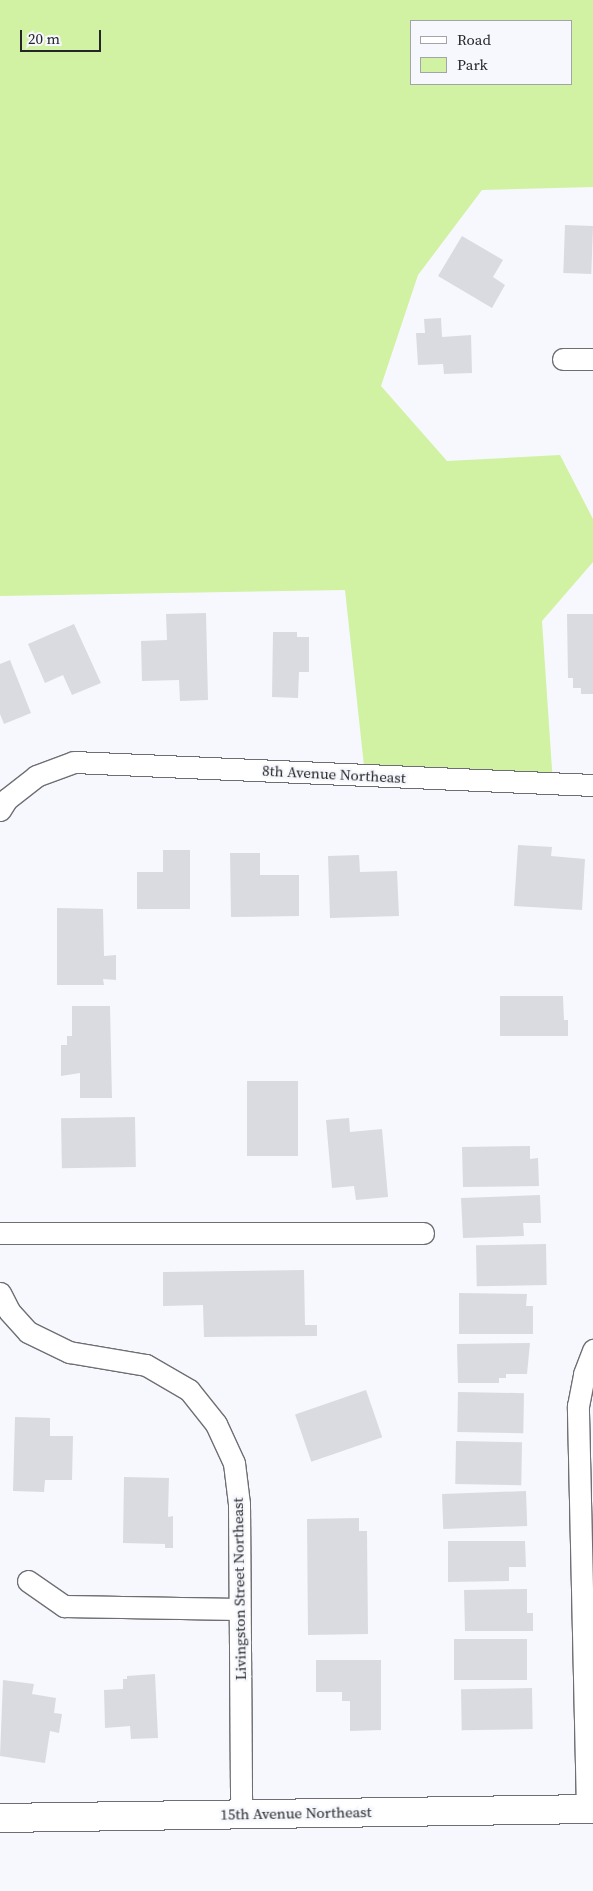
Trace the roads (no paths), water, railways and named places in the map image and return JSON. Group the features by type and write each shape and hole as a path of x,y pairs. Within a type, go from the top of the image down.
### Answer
{"street":[{"path":"563,359 593,359"},
{"name":"8th Avenue Northeast","path":"0,810 8,799 36,776 74,762 593,785"},
{"path":"0,1233 424,1233"},
{"name":"Livingston Street Northeast","path":"0,1293 9,1311 28,1332 69,1352 146,1365 189,1390 216,1424 234,1463 240,1504 241,1813"},
{"path":"590,1809 578,1406 584,1374 593,1350"},
{"path":"28,1581 64,1606 240,1609"},
{"name":"15th Avenue Northeast","path":"0,1818 590,1809"}]}
